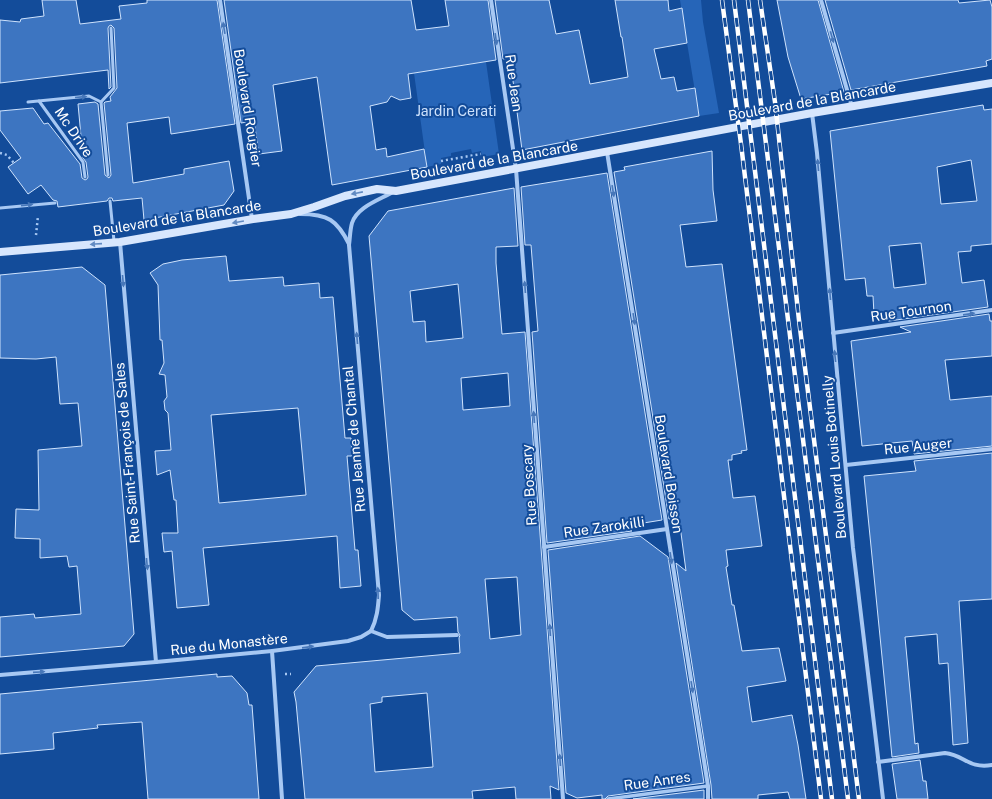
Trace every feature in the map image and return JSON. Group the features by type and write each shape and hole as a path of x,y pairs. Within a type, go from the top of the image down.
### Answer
{"main road":[{"name":"Boulevard de la Blancarde","path":"0,252 117,242 252,219 291,214 345,196 377,189 396,191 812,113 992,83"}],"street":[{"name":"Boulevard Rougier","path":"220,0 252,219"},
{"name":"Rue Jean","path":"491,0 516,169"},
{"path":"821,0 852,107"},
{"name":"Boulevard Louis Botinelly","path":"812,113 853,548 883,799"},
{"name":"Boulevard Boisson","path":"607,152 708,786 708,799"},
{"name":"Rue Boscary","path":"516,169 563,799"},
{"name":"Rue Jeanne de Chantal","path":"371,631 378,614 378,595 349,245 352,224 356,215 364,207 396,191"},
{"name":"Rue Jeanne de Chantal","path":"291,214 312,214 322,216 334,222 341,229 349,245"},
{"name":"Rue Saint-François de Sales","path":"117,242 156,662"},
{"name":"Rue Tournon","path":"833,333 992,310"},
{"name":"Rue Auger","path":"846,465 992,449"},
{"name":"Rue Zarokilli","path":"544,547 667,529"},
{"path":"371,631 387,637 457,635"},
{"name":"Rue du Monastère","path":"0,675 272,651 348,641 361,637 371,631"},
{"path":"272,651 282,799"},
{"path":"878,762 945,753 954,754 974,765 992,765"},
{"name":"Rue Anres","path":"608,799 708,786"}],"lane":[{"path":"108,175 101,102 114,88 111,28"},
{"path":"28,102 89,96 101,102"},
{"name":"Mc Drive","path":"39,101 83,162 85,177"},
{"path":"110,201 117,242"},
{"path":"0,208 55,203"}],"path":[{"path":"0,153 7,154 14,163"},
{"path":"441,161 481,154"},
{"path":"36,237 39,204"}],"green space":[{"path":"680,0 701,0 703,22 719,113 699,116"},
{"name":"Jardin Cerati","path":"486,62 499,154 482,157 481,151 472,153 471,149 451,153 451,156 441,158 441,164 427,167 414,73"}],"building":[{"path":"42,0 76,0 80,24 121,19 119,6 147,3 147,0 217,0 235,124 171,134 169,117 127,123 133,183 184,174 184,169 229,161 234,191 224,205 144,220 142,198 113,201 112,198 109,198 107,201 58,207 57,201 53,200 41,185 28,194 8,167 21,158 0,130 0,111 33,108 44,124 48,123 80,164 82,178 85,180 88,177 86,162 83,158 78,104 95,102 98,104 105,175 109,178 111,175 104,103 111,101 110,97 117,88 114,28 111,25 108,28 111,87 109,89 108,70 0,83 0,20 20,22 21,19 44,16"},
{"path":"224,0 411,0 416,30 449,26 445,0 488,0 496,60 408,74 411,98 400,100 391,96 387,102 370,106 376,150 386,148 387,157 424,149 427,167 332,185 317,77 273,85 282,151 259,154 254,121 241,123"},
{"path":"495,0 549,0 556,34 579,30 590,84 628,77 615,0 668,0 669,11 682,8 687,43 654,49 661,79 674,77 677,91 695,88 699,116 522,150 510,58 503,59"},
{"path":"777,0 818,0 844,92 801,99 788,57"},
{"path":"825,0 958,0 959,3 990,0 992,7 992,59 986,61 987,66 851,90"},
{"path":"983,105 984,110 992,109 992,244 971,246 971,251 958,252 962,283 984,280 988,307 889,321 874,314 873,296 867,296 865,278 845,280 830,131","holes":["971,160 977,201 941,204 937,167","921,243 926,284 894,288 889,246"]},
{"path":"712,151 713,190 717,221 680,225 686,267 722,264 747,450 741,451 742,453 732,455 732,460 728,460 733,498 755,496 762,546 726,550 728,566 726,567 732,605 734,605 742,651 779,648 786,681 747,687 752,722 792,715 806,799 790,799 788,792 758,795 758,799 712,799 676,563 686,571 679,518 669,519 614,172 625,170 624,167"},
{"path":"607,173 662,520 625,526 632,531 547,543 532,332 538,331 531,245 525,245 521,187"},
{"path":"514,188 518,246 496,247 496,263 502,334 525,332 559,790 550,786 551,799 516,799 515,787 472,791 473,799 305,799 294,692 316,666 460,653 460,635 458,632 457,617 414,620 402,610 369,236 388,211","holes":["458,284 463,338 426,342 425,321 413,322 410,291","508,373 510,406 463,410 461,378","517,577 521,635 490,639 485,579","427,693 433,767 375,772 370,704 382,702 382,697"]},
{"path":"226,256 229,281 283,277 284,286 319,283 320,298 333,297 345,438 351,438 352,456 347,456 355,550 358,550 361,586 340,588 337,536 203,548 209,605 177,608 172,551 164,552 162,533 178,533 176,500 174,500 170,470 157,475 155,451 171,450 168,413 165,410 164,401 167,397 165,375 159,374 164,363 162,340 160,340 158,285 150,273 163,264 182,260","holes":["298,408 306,495 219,503 211,415"]},
{"path":"82,267 105,285 134,634 124,646 0,657 0,617 34,614 35,618 81,614 77,566 69,567 67,556 40,558 40,539 15,538 16,509 39,510 38,450 82,446 78,403 60,404 56,357 36,359 0,358 0,275"},
{"path":"989,314 990,321 992,321 992,356 945,360 950,400 992,396 992,446 914,454 912,441 862,446 851,341 911,332 900,327"},
{"path":"992,453 992,599 959,601 968,743 953,745 948,663 939,664 937,634 905,637 915,744 918,743 919,753 892,757 864,476 916,471 914,461"},
{"path":"640,536 668,557 704,783 608,796 605,799 602,799 602,795 577,798 566,793 548,550"},
{"path":"217,674 217,677 232,676 247,693 249,705 252,705 259,799 148,799 142,722 97,725 98,728 53,733 54,749 0,754 0,694"},
{"path":"920,760 923,781 926,781 928,799 897,799 892,764"},
{"path":"704,790 704,799 633,799"}],"railway":[{"path":"722,0 821,799"},
{"path":"734,0 832,799"},
{"path":"748,0 848,799"},
{"path":"760,0 775,102 799,320 859,799"}]}
